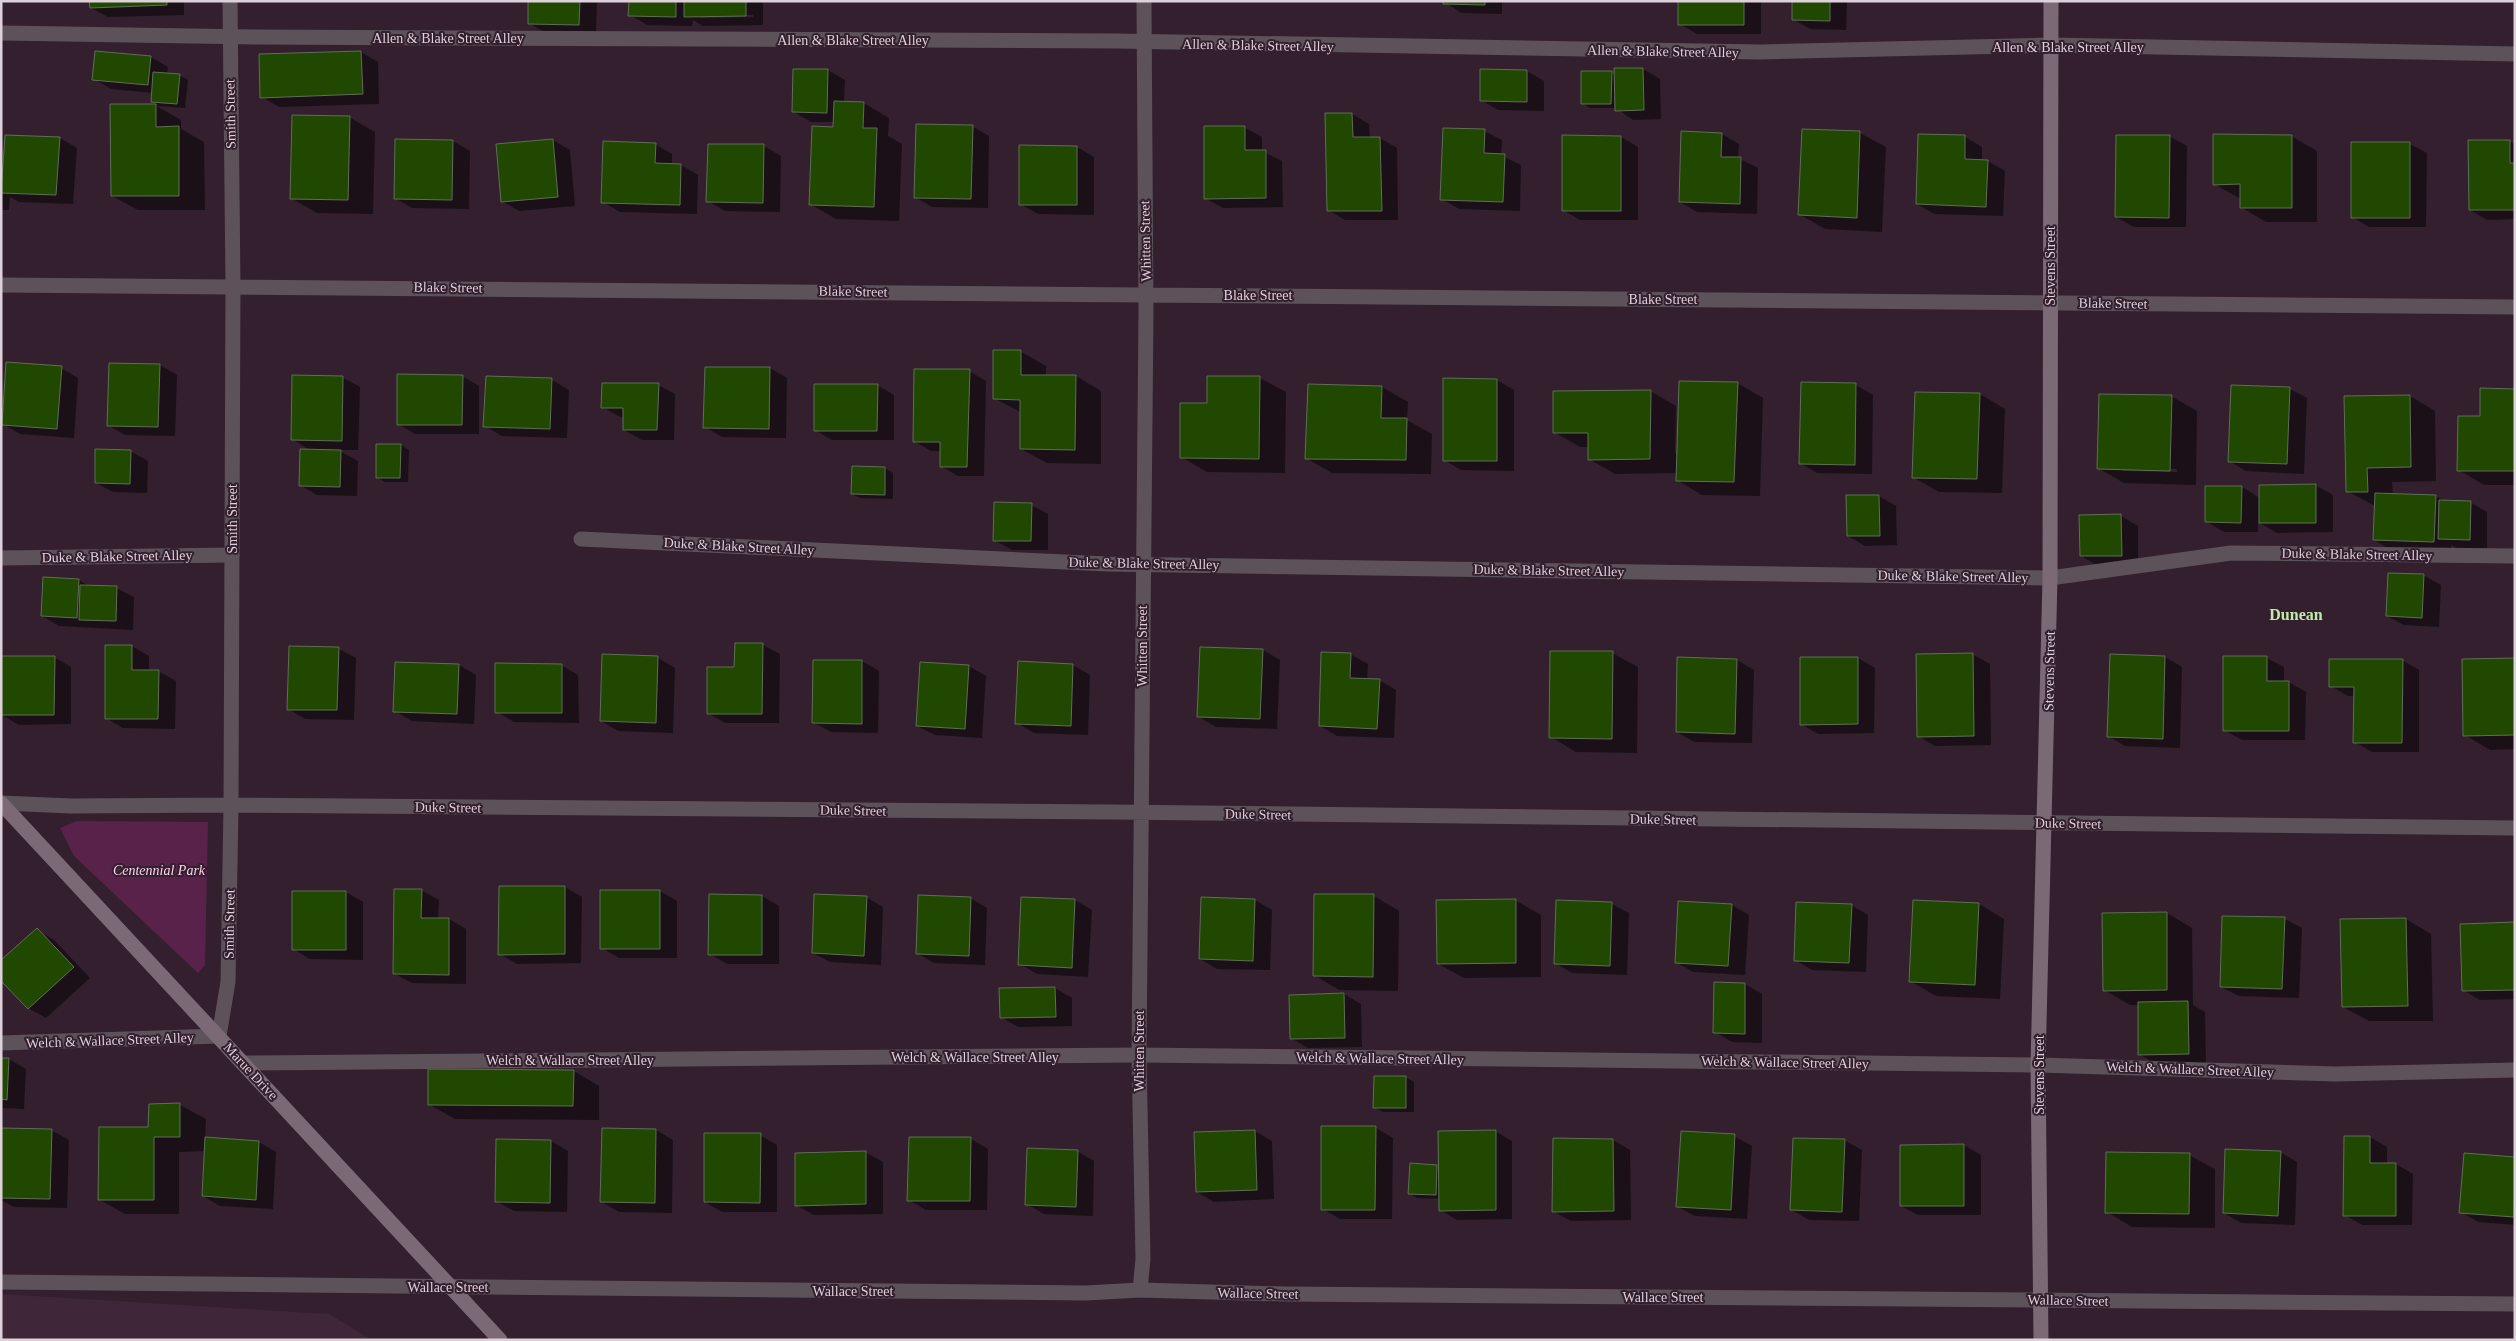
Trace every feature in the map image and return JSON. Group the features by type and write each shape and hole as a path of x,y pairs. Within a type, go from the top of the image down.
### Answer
{"street":[{"name":"Smith Street","path":"219,1036 228,982 231,805 234,285 229,37 230,1"},
{"name":"Whitten Street","path":"1140,1290 1143,1259 1138,1055 1146,294 1144,1"},
{"name":"Stevens Street","path":"2041,1340 2038,1065 2046,823 2050,578 2051,1"},
{"name":"Allen & Blake Street Alley","path":"1,33 229,37 1116,42 1143,44 1760,52 2050,45 2515,54"},
{"name":"Blake Street","path":"1,284 2515,307"},
{"name":"Duke & Blake Street Alley","path":"581,538 1143,564 2050,578 2231,553 2515,556"},
{"name":"Duke & Blake Street Alley","path":"1,558 232,555"},
{"name":"Duke Street","path":"1,803 71,806 231,805 1141,813 2515,828"},
{"name":"Marue Drive","path":"1,803 245,1063 500,1340"},
{"name":"Welch & Wallace Street Alley","path":"1,1043 219,1036"},
{"name":"Welch & Wallace Street Alley","path":"245,1063 1138,1055 2038,1065 2335,1074 2515,1070"},
{"name":"Wallace Street","path":"1,1282 453,1288 1086,1292 1140,1290 1285,1294 2515,1304"}],"shaded area":[{"path":"1,1294 329,1314 372,1340 1,1340"}],"green space":[{"name":"Centennial Park","path":"77,821 208,822 205,965 198,973 74,856 60,828"}],"building":[{"path":"89,1 167,1 167,5 90,8"},
{"path":"528,1 580,1 579,25 528,24"},
{"path":"629,1 676,1 676,17 628,16"},
{"path":"684,1 746,1 746,16 684,17"},
{"path":"1443,1 1485,1 1485,5 1443,4"},
{"path":"1678,1 1744,1 1744,25 1678,25"},
{"path":"1792,1 1830,1 1830,21 1792,20"},
{"path":"95,51 151,56 148,85 92,80"},
{"path":"361,51 363,94 260,98 259,54"},
{"path":"1614,68 1643,68 1644,110 1615,111"},
{"path":"793,69 828,69 827,113 792,112"},
{"path":"1480,69 1527,70 1527,102 1480,101"},
{"path":"1581,71 1612,71 1611,104 1581,104"},
{"path":"153,72 180,74 177,104 151,102"},
{"path":"834,101 864,102 863,128 877,128 874,207 809,205 812,126 833,127"},
{"path":"110,104 156,104 156,127 179,126 179,196 111,196"},
{"path":"1325,113 1352,113 1353,137 1380,137 1382,211 1327,211"},
{"path":"292,115 350,116 348,200 290,199"},
{"path":"916,124 973,125 971,199 914,198"},
{"path":"1204,126 1245,126 1245,150 1266,150 1266,198 1204,199"},
{"path":"1443,128 1485,129 1484,153 1505,154 1503,202 1440,200"},
{"path":"1802,129 1860,131 1857,218 1798,215"},
{"path":"1681,131 1722,133 1721,157 1741,157 1740,204 1679,202"},
{"path":"1918,134 1965,135 1965,159 1988,160 1986,207 1916,204"},
{"path":"2213,134 2292,135 2292,208 2240,208 2240,184 2213,185"},
{"path":"5,135 60,137 56,195 1,193"},
{"path":"1562,135 1621,136 1621,211 1562,211"},
{"path":"2116,135 2170,135 2169,218 2115,217"},
{"path":"395,139 453,140 452,200 394,199"},
{"path":"553,139 558,197 501,202 496,144"},
{"path":"2468,140 2510,140 2510,163 2515,163 2515,210 2469,210"},
{"path":"603,141 656,143 655,163 681,164 680,205 601,203"},
{"path":"2351,142 2410,142 2410,218 2351,218"},
{"path":"708,144 764,144 763,203 706,202"},
{"path":"1019,145 1077,146 1077,205 1019,205"},
{"path":"993,350 1021,350 1021,375 1076,375 1075,450 1020,449 1020,400 993,399"},
{"path":"6,362 62,366 57,429 2,425"},
{"path":"109,363 160,364 158,427 107,426"},
{"path":"705,367 770,367 769,429 703,428"},
{"path":"914,369 970,369 967,467 940,467 940,442 913,442"},
{"path":"397,374 463,375 462,425 397,425"},
{"path":"292,375 343,376 342,441 291,440"},
{"path":"486,376 552,378 550,429 483,427"},
{"path":"1207,376 1260,376 1259,459 1180,458 1180,403 1207,403"},
{"path":"1443,378 1497,379 1497,461 1443,461"},
{"path":"1679,381 1738,382 1734,482 1676,481"},
{"path":"1801,382 1856,383 1855,465 1799,464"},
{"path":"602,383 659,383 657,430 623,430 623,408 601,408"},
{"path":"814,384 878,384 877,431 814,431"},
{"path":"1308,384 1382,386 1381,418 1407,418 1406,460 1305,459"},
{"path":"2231,385 2290,387 2287,464 2228,462"},
{"path":"2480,388 2515,389 2515,471 2457,471 2458,416 2480,416"},
{"path":"1651,390 1650,459 1588,460 1588,433 1553,433 1553,391"},
{"path":"1915,392 1980,393 1977,479 1912,478"},
{"path":"2099,394 2172,395 2170,471 2097,469"},
{"path":"2410,395 2411,467 2367,468 2368,492 2346,492 2344,396"},
{"path":"376,444 401,444 400,478 376,478"},
{"path":"95,449 131,450 130,484 95,483"},
{"path":"300,449 341,450 340,487 299,486"},
{"path":"852,466 885,467 885,495 851,494"},
{"path":"2316,484 2316,523 2259,523 2259,485"},
{"path":"2205,486 2242,486 2241,523 2205,522"},
{"path":"2375,493 2436,495 2434,542 2373,540"},
{"path":"1846,495 1879,495 1880,536 1847,536"},
{"path":"2439,500 2471,501 2470,540 2438,539"},
{"path":"994,502 1032,503 1031,541 993,541"},
{"path":"2121,514 2122,556 2080,556 2079,515"},
{"path":"2388,573 2424,574 2422,618 2386,616"},
{"path":"43,577 79,579 77,618 41,616"},
{"path":"80,585 117,586 116,621 79,620"},
{"path":"735,643 763,643 762,714 707,714 707,667 734,667"},
{"path":"105,645 132,645 132,670 159,670 158,719 105,719"},
{"path":"289,646 339,647 337,710 287,710"},
{"path":"1200,647 1263,649 1260,719 1197,717"},
{"path":"1550,651 1613,651 1612,739 1549,738"},
{"path":"1321,652 1351,653 1350,678 1380,679 1377,729 1319,726"},
{"path":"1973,653 1974,736 1917,737 1916,654"},
{"path":"602,654 658,656 656,723 600,721"},
{"path":"2110,654 2165,656 2163,739 2107,737"},
{"path":"1,656 55,656 54,715 1,715"},
{"path":"2223,656 2267,656 2267,681 2289,681 2289,731 2223,731"},
{"path":"1677,657 1737,659 1735,734 1676,732"},
{"path":"1800,657 1858,657 1858,724 1800,725"},
{"path":"2515,658 2515,735 2463,736 2462,659"},
{"path":"2329,659 2403,659 2402,743 2353,743 2354,687 2329,687"},
{"path":"813,660 862,660 862,724 812,723"},
{"path":"1018,661 1073,664 1071,726 1015,724"},
{"path":"395,662 459,664 457,714 393,712"},
{"path":"920,662 969,665 965,729 916,726"},
{"path":"495,663 562,664 562,713 495,713"},
{"path":"499,886 565,886 565,954 498,955"},
{"path":"394,889 422,889 421,918 449,918 449,975 393,974"},
{"path":"600,890 660,890 660,949 600,949"},
{"path":"292,891 346,891 346,950 292,950"},
{"path":"709,894 762,895 762,955 708,955"},
{"path":"814,894 867,896 864,956 812,953"},
{"path":"1314,894 1374,894 1373,977 1313,976"},
{"path":"918,895 971,897 969,956 916,954"},
{"path":"1021,897 1075,899 1072,968 1018,965"},
{"path":"1201,897 1255,899 1253,961 1199,959"},
{"path":"1516,899 1516,963 1437,964 1436,900"},
{"path":"1556,900 1612,902 1610,966 1554,964"},
{"path":"1913,900 1979,903 1975,985 1909,982"},
{"path":"1678,901 1732,904 1728,966 1675,963"},
{"path":"1796,902 1852,904 1849,963 1794,961"},
{"path":"2167,912 2167,990 2103,991 2102,913"},
{"path":"2222,916 2285,917 2282,989 2220,987"},
{"path":"2406,918 2408,1006 2342,1007 2340,919"},
{"path":"2515,922 2515,990 2462,991 2460,924"},
{"path":"37,928 74,967 28,1009 1,981 1,960"},
{"path":"1714,982 1745,983 1745,1034 1713,1033"},
{"path":"1055,987 1056,1017 1000,1018 999,988"},
{"path":"1344,993 1345,1038 1290,1039 1289,995"},
{"path":"2188,1001 2189,1054 2138,1055 2138,1002"},
{"path":"1,1058 9,1058 7,1100 1,1099"},
{"path":"428,1069 574,1070 573,1106 428,1105"},
{"path":"1374,1076 1406,1076 1406,1108 1373,1108"},
{"path":"180,1103 180,1137 154,1137 154,1200 98,1200 99,1127 148,1127 149,1104"},
{"path":"1321,1126 1376,1126 1375,1210 1321,1210"},
{"path":"1,1128 52,1129 50,1199 1,1198"},
{"path":"602,1128 656,1129 655,1203 600,1202"},
{"path":"1255,1130 1257,1190 1196,1192 1194,1132"},
{"path":"1496,1130 1496,1210 1439,1211 1438,1131"},
{"path":"1681,1131 1735,1134 1731,1210 1676,1207"},
{"path":"704,1133 761,1133 760,1203 704,1202"},
{"path":"2344,1136 2370,1136 2370,1163 2396,1163 2396,1216 2343,1216"},
{"path":"205,1137 259,1141 256,1200 202,1196"},
{"path":"909,1137 971,1137 970,1201 907,1201"},
{"path":"1553,1138 1613,1139 1614,1211 1552,1212"},
{"path":"1793,1138 1845,1139 1842,1212 1790,1210"},
{"path":"496,1139 551,1140 550,1203 495,1202"},
{"path":"1964,1144 1964,1206 1900,1206 1900,1145"},
{"path":"1027,1148 1078,1150 1076,1207 1025,1205"},
{"path":"2225,1149 2281,1151 2278,1216 2223,1213"},
{"path":"866,1151 866,1204 795,1206 795,1153"},
{"path":"2106,1152 2190,1153 2189,1214 2105,1213"},
{"path":"2464,1153 2515,1157 2514,1217 2459,1213"},
{"path":"1410,1163 1437,1165 1436,1195 1408,1194"}],"district":[{"name":"Dunean","path":"2296,614"}]}
